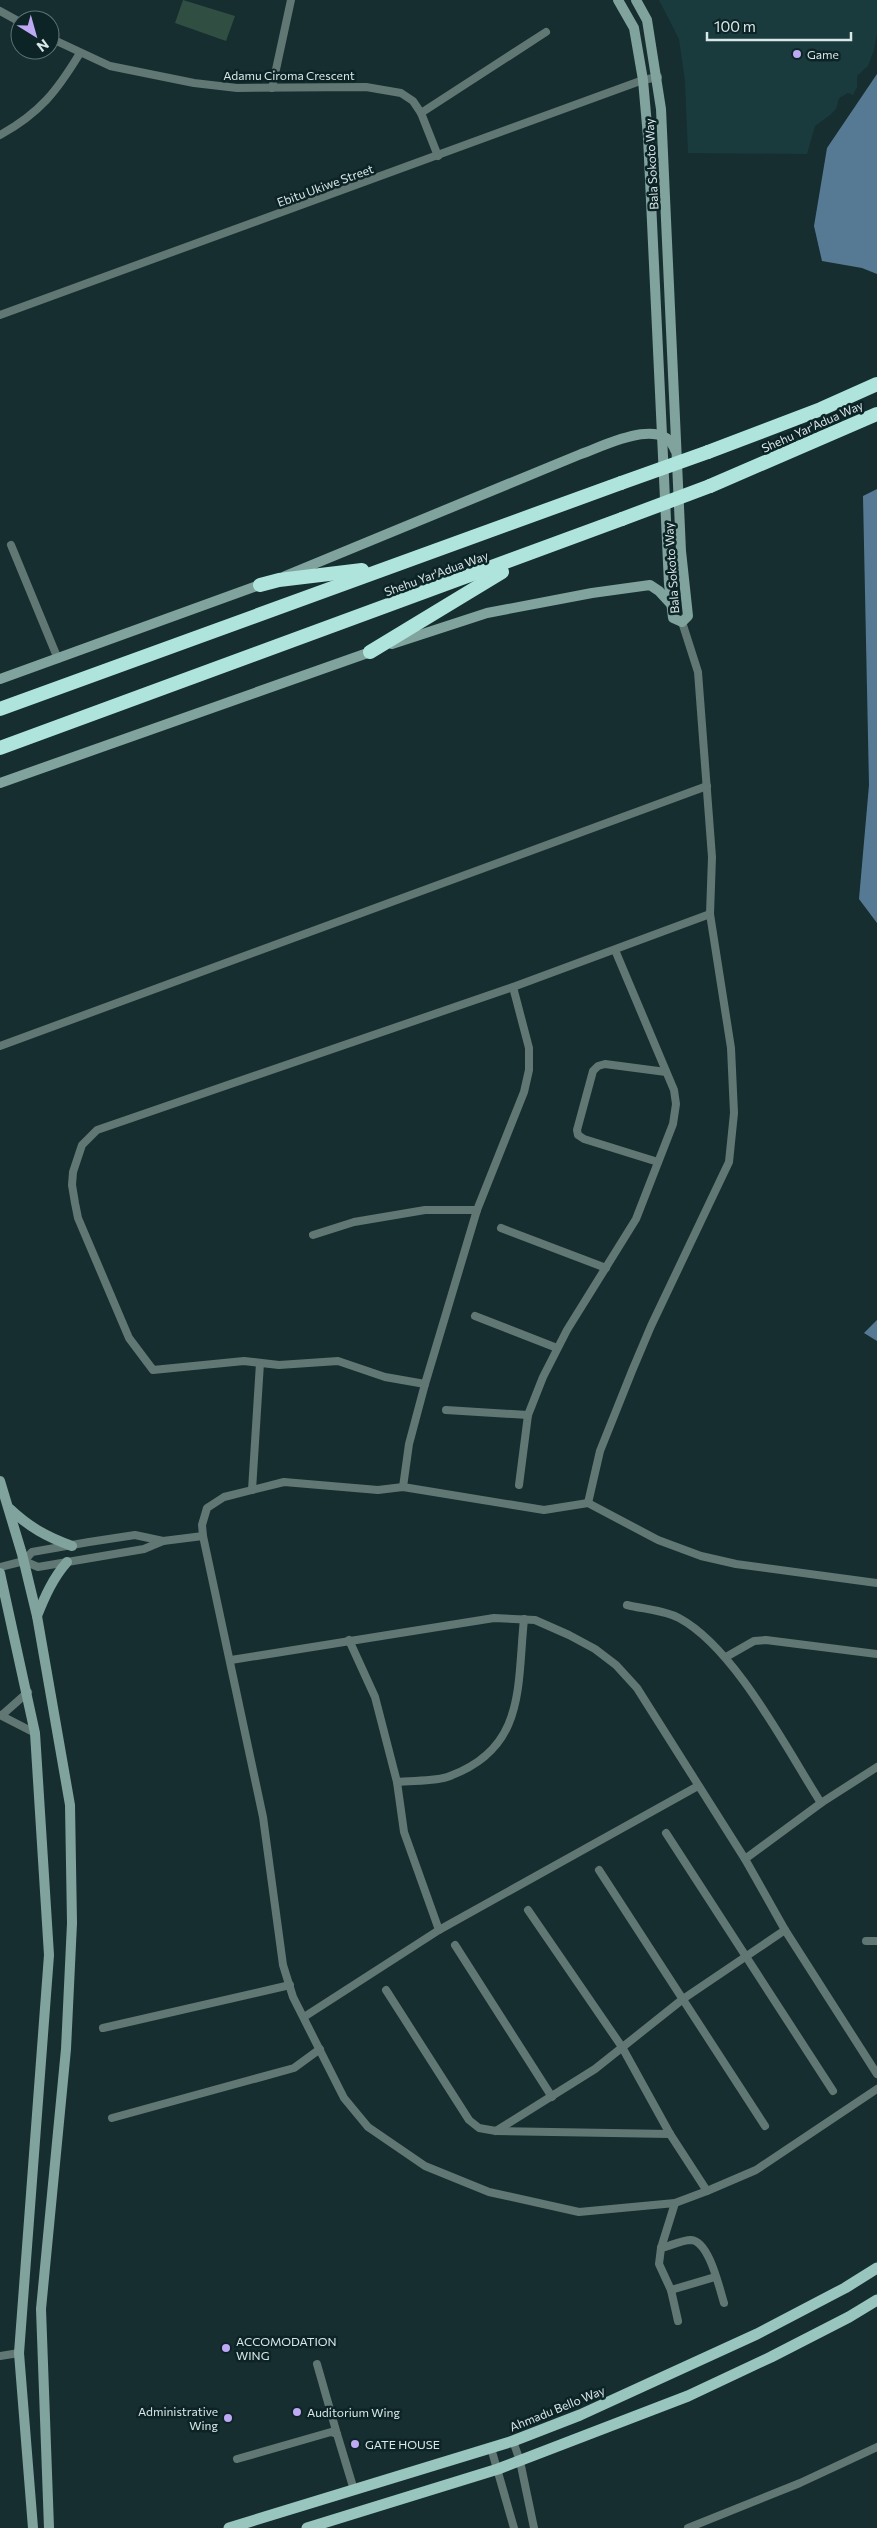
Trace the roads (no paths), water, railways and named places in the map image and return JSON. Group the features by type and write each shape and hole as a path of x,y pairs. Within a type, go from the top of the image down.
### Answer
{"highway":[{"name":"Shehu Yar'Adua Way","path":"0,709 708,452 821,409 877,384"},
{"name":"Shehu Yar'Adua Way","path":"0,748 572,539 710,486 877,414"},
{"path":"370,652 503,571 572,539"},
{"path":"260,585 287,579 359,571 454,544"}],"main road":[{"name":"Ahmadu Bello Way","path":"229,2528 513,2441 580,2415 757,2334 845,2288 877,2268"},
{"path":"306,2528 498,2469 696,2392 771,2357 849,2317 877,2300"}],"street":[{"path":"272,88 291,0"},
{"name":"Bala Sokoto Way","path":"618,0 634,28 643,80 648,137 661,435 671,604 673,618 682,622 688,616 681,551 658,77 647,20 636,0"},
{"path":"422,113 546,32"},
{"name":"Adamu Ciroma Crescent","path":"60,43 110,66 155,76 237,88 366,87 401,93 413,101 422,113 438,156"},
{"path":"0,135 21,123 43,106 60,86 80,53"},
{"name":"Ebitu Ukiwe Street","path":"0,315 643,80 658,77"},
{"path":"0,680 357,548 581,454 641,434 656,423 661,415"},
{"path":"641,434 661,435 672,442 677,454"},
{"path":"11,544 58,659"},
{"path":"0,783 370,652 487,613 641,586 669,576 680,562 681,551"},
{"path":"641,586 655,588 671,604"},
{"path":"588,1503 600,1450 632,1371 651,1326 729,1162 734,1113 731,1048 710,914 712,857 698,672 682,622"},
{"path":"0,1046 707,786"},
{"path":"425,1384 385,1377 338,1361 260,1363 244,1361 153,1370 129,1338 78,1218 72,1185 82,1145 97,1130 513,987 710,914"},
{"path":"519,1485 528,1415 557,1348 636,1219 673,1124 676,1104 674,1090 615,950"},
{"path":"403,1487 409,1444 425,1384 477,1210 524,1092 529,1070 529,1048 513,987"},
{"path":"658,1162 584,1139 578,1135 577,1130 593,1071 598,1066 605,1064 666,1072"},
{"path":"313,1235 354,1222 425,1210 477,1210"},
{"path":"501,1228 606,1268"},
{"path":"475,1316 557,1348"},
{"path":"252,1490 260,1363"},
{"path":"446,1410 528,1415"},
{"path":"0,1481 10,1508 37,1616 70,1805 72,1923 66,2049 41,2309 49,2528"},
{"path":"877,1583 736,1564 701,1556 658,1540 588,1503 544,1510 403,1487 378,1490 284,1482 224,1497 207,1508 202,1525 263,1817 283,1965 304,2017 344,2098 368,2127 425,2166 489,2192 579,2212 675,2203 707,2191 756,2170 877,2089"},
{"path":"10,1508 26,1524 46,1537 72,1546"},
{"path":"0,1567 24,1561 32,1552 135,1535 163,1541"},
{"path":"24,1561 38,1567 144,1549 163,1541 203,1536"},
{"path":"37,1616 45,1596 58,1573 67,1562"},
{"path":"0,1573 28,1692 35,1733 49,1955 19,2353 33,2528"},
{"path":"627,1605 676,1616 694,1627 726,1657 821,1803"},
{"path":"231,1660 494,1618 536,1620 595,1649 616,1664 637,1688 745,1858 785,1930 877,2074"},
{"path":"397,1782 449,1777 479,1761 495,1747 509,1727 516,1705 524,1619"},
{"path":"349,1640 375,1697 397,1782 404,1832 439,1930"},
{"path":"726,1657 754,1641 766,1640 877,1654"},
{"path":"28,1692 1,1715 35,1733"},
{"path":"745,1858 821,1803 877,1767"},
{"path":"304,2017 439,1930 698,1786"},
{"path":"666,1833 833,2091"},
{"path":"599,1870 765,2126"},
{"path":"528,1910 622,2047 670,2134 707,2191"},
{"path":"496,2131 595,2069 683,1999 785,1930"},
{"path":"866,1941 877,1941"},
{"path":"455,1945 552,2097"},
{"path":"103,2028 290,1985"},
{"path":"386,1990 469,2120 479,2128 496,2131 670,2134"},
{"path":"112,2118 294,2068 320,2050"},
{"path":"675,2203 660,2248 659,2264 670,2290 678,2321"},
{"path":"660,2248 689,2240 698,2241 706,2249 724,2303"},
{"path":"670,2290 715,2277"},
{"path":"0,2356 19,2353"},
{"path":"317,2364 354,2490"},
{"path":"237,2459 331,2432 337,2434"},
{"path":"513,2441 520,2460 534,2528"},
{"path":"688,2528 800,2483 877,2447"},
{"path":"491,2448 514,2528"}],"place":[{"name":"Game","path":"797,54"},
{"name":"ACCOMODATION WING","path":"226,2348"},
{"name":"Auditorium Wing","path":"297,2412"},
{"name":"Administrative Wing","path":"228,2418"},
{"name":"GATE HOUSE","path":"355,2444"}]}
